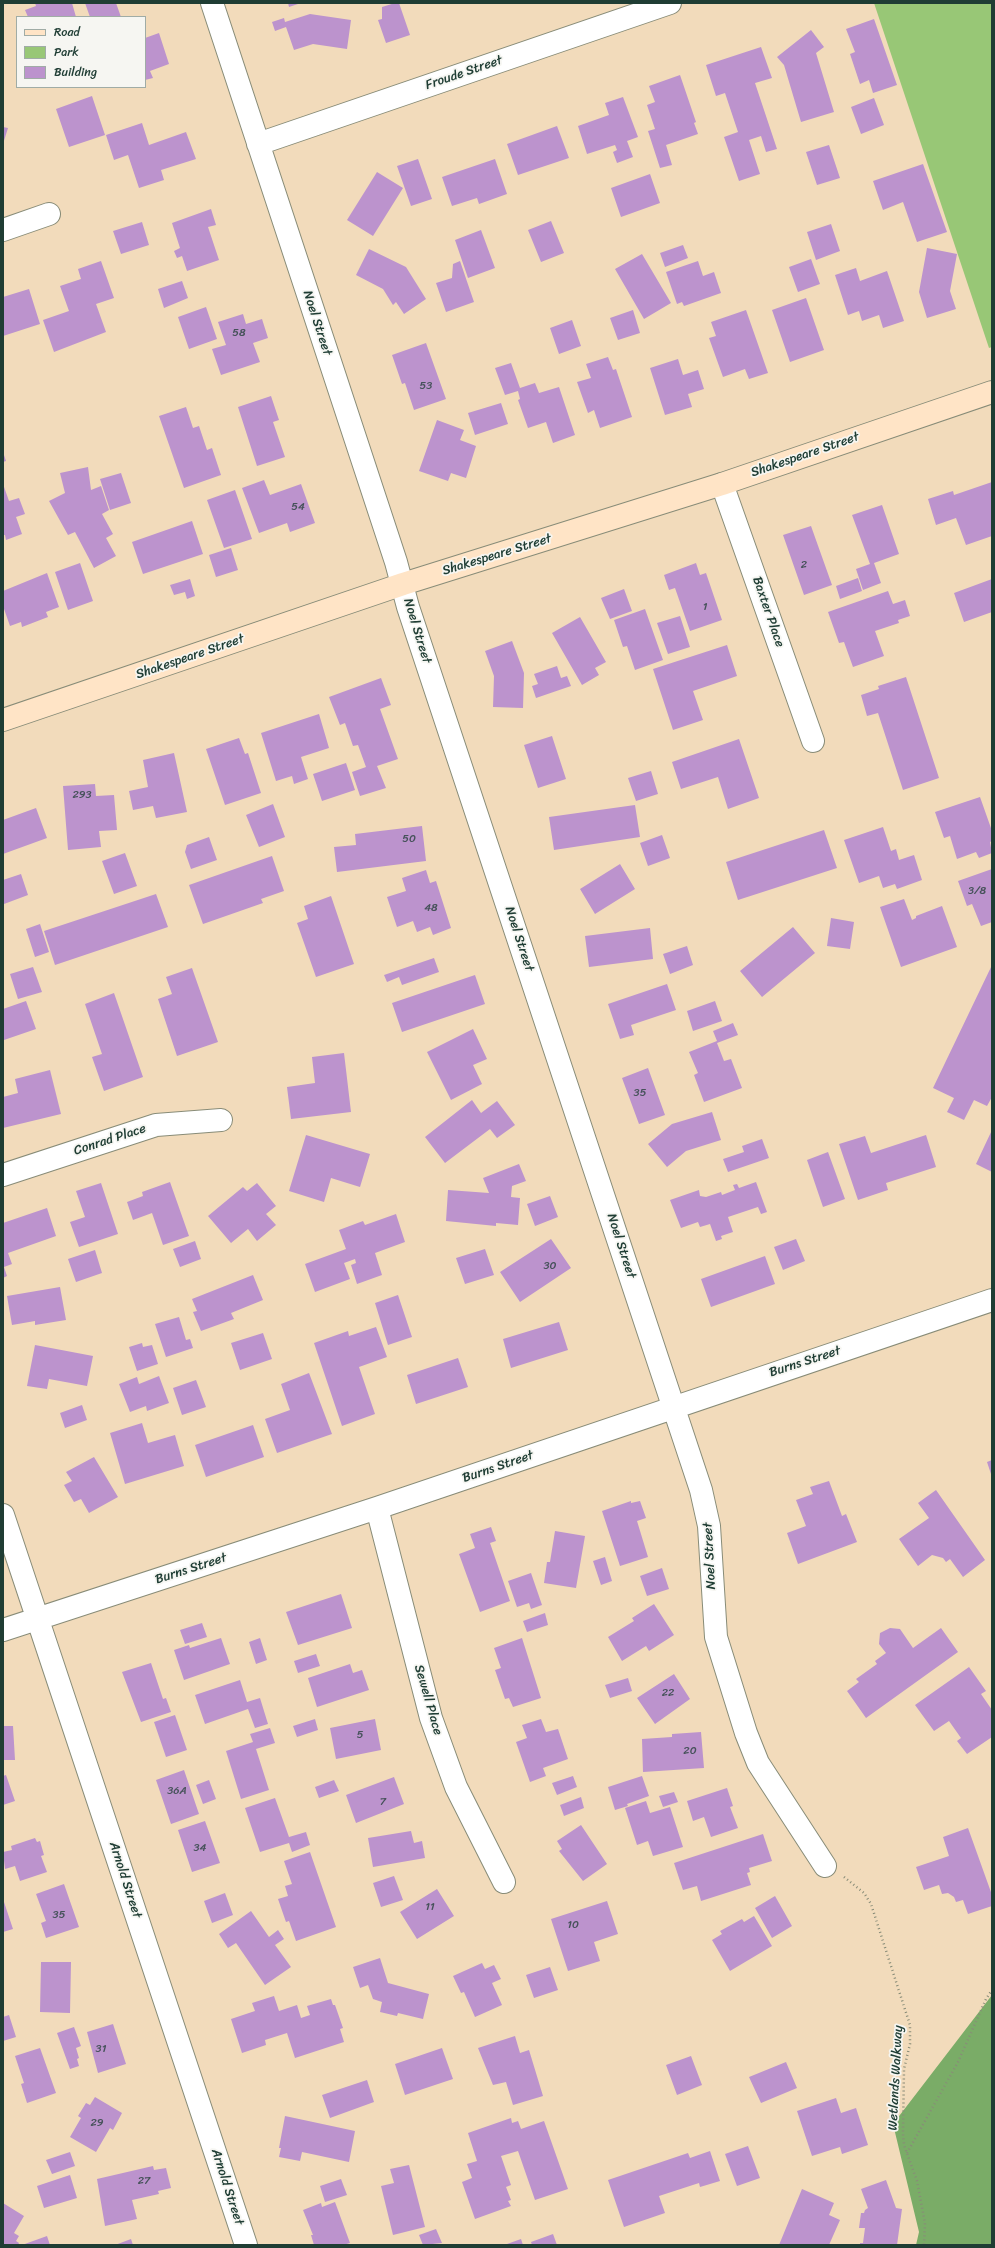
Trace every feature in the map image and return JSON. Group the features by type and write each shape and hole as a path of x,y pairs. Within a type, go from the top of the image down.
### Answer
{"street":[{"name":"Noel Street","path":"212,3 403,584 408,607 674,1406 706,1507 716,1637 746,1734 758,1763 825,1866"},
{"name":"Froude Street","path":"258,144 670,3"},
{"path":"3,230 49,214"},
{"name":"Shakespeare Street","path":"3,720 403,584 722,484 992,392"},
{"name":"Baxter Place","path":"722,484 813,741"},
{"name":"Conrad Place","path":"3,1175 156,1125 221,1120"},
{"name":"Burns Street","path":"3,1630 377,1508 674,1406 992,1300"},
{"name":"Sewell Place","path":"377,1508 431,1718 456,1787 504,1882"},
{"name":"Arnold Street","path":"3,1515 246,2245"}],"path":[{"name":"Wetlands Walkway","path":"825,1866 851,1880 864,1893 871,1904 910,2025 910,2044 904,2069 903,2134 907,2154 917,2181 920,2195 925,2223 924,2245"},
{"path":"907,2154 958,2062 986,1999 992,1990"}],"green space":[{"path":"874,3 992,3 992,347 989,348"},
{"path":"992,1995 992,2245 916,2245 919,2232 893,2124"}],"building":[{"path":"35,3 72,3 76,16 28,16 25,10 36,6"},
{"path":"85,3 116,3 121,16 90,16"},
{"path":"288,3 301,3 289,7"},
{"path":"399,3 410,35 386,43 378,20 382,19 382,7"},
{"path":"310,14 351,20 347,49 313,44 294,50 286,27 275,31 272,22 284,18 285,22"},
{"path":"874,19 897,85 873,93 869,80 860,84 850,54 855,52 846,29"},
{"path":"811,30 824,47 816,53 834,112 801,122 784,65 777,57"},
{"path":"159,33 169,64 150,71 153,78 146,80 146,38"},
{"path":"761,47 772,78 755,83 777,149 766,152 761,136 749,140 760,174 739,181 724,137 738,132 725,93 716,96 706,65"},
{"path":"680,75 696,122 694,123 698,134 666,145 672,165 660,168 648,131 655,129 647,105 655,102 649,86"},
{"path":"92,96 105,135 69,147 56,109"},
{"path":"623,97 638,137 627,141 633,157 617,163 613,152 617,150 615,145 587,154 578,126 609,115 605,103"},
{"path":"874,98 884,125 861,134 851,107"},
{"path":"142,123 149,145 186,132 196,159 161,170 164,180 139,188 128,155 114,160 106,135"},
{"path":"557,126 569,158 518,175 507,144"},
{"path":"3,127 8,128 3,144"},
{"path":"829,145 840,178 817,185 806,152"},
{"path":"418,159 432,199 411,206 397,166"},
{"path":"495,159 507,194 479,204 477,198 452,206 442,177"},
{"path":"923,164 947,232 917,242 903,202 883,210 873,181"},
{"path":"377,172 403,188 373,236 347,220"},
{"path":"650,174 660,203 621,217 611,188"},
{"path":"211,209 216,225 208,227 219,260 187,271 182,256 177,258 174,251 180,248 172,223"},
{"path":"551,221 564,253 541,262 528,230"},
{"path":"142,222 149,245 121,254 113,231"},
{"path":"831,224 840,251 816,260 807,232"},
{"path":"481,230 495,268 468,278 455,240"},
{"path":"683,245 688,258 665,267 660,253"},
{"path":"927,248 957,254 950,291 956,309 927,318 919,292"},
{"path":"369,249 406,267 426,299 404,314 396,302 393,305 383,289 356,275"},
{"path":"642,254 671,303 644,319 615,269"},
{"path":"811,259 820,284 798,292 789,267"},
{"path":"101,261 114,298 96,304 106,332 54,352 43,320 69,311 60,286 81,279 78,269"},
{"path":"460,261 474,302 446,312 436,283 452,278 453,264"},
{"path":"698,261 703,276 714,272 721,293 684,306 682,302 677,304 666,272"},
{"path":"856,268 860,281 887,271 904,321 883,328 879,315 862,321 859,311 848,315 835,275"},
{"path":"182,281 188,298 164,308 158,289"},
{"path":"29,289 40,324 3,336 3,297"},
{"path":"806,298 824,350 790,362 772,310"},
{"path":"206,307 217,339 189,349 178,317"},
{"path":"633,310 640,333 618,340 610,318"},
{"path":"746,310 768,373 749,379 745,369 723,377 709,338 716,336 711,322"},
{"path":"243,314 246,324 262,319 268,338 253,343 260,362 221,375 212,349 226,345 218,322"},
{"path":"572,320 581,346 559,354 550,328"},
{"path":"426,343 446,399 414,410 405,383 402,384 392,355"},
{"path":"608,357 613,370 616,369 632,417 600,428 594,410 588,413 577,382 591,378 586,364"},
{"path":"678,359 683,375 698,370 704,389 688,394 692,407 665,415 650,368"},
{"path":"511,363 520,388 535,383 539,393 559,387 575,435 553,443 546,422 528,428 518,400 520,399 518,391 505,395 495,368"},
{"path":"271,396 279,420 273,422 285,457 257,466 238,407"},
{"path":"501,403 508,424 475,435 468,413"},
{"path":"186,407 193,428 199,426 207,450 212,448 221,475 184,488 159,416"},
{"path":"437,420 464,430 460,440 476,446 466,478 451,473 448,481 419,471"},
{"path":"3,452 6,461 3,462"},
{"path":"88,467 91,490 101,486 109,510 102,514 113,534 106,538 116,556 94,568 75,532 68,535 49,501 65,493 60,473"},
{"path":"121,473 131,503 110,510 100,479"},
{"path":"264,480 270,495 301,484 315,523 290,532 287,523 259,533 242,488"},
{"path":"992,482 992,536 966,545 956,518 936,525 928,499 953,491 954,495"},
{"path":"3,484 9,501 19,498 25,514 16,517 22,534 6,540 5,535 3,535"},
{"path":"235,490 252,539 224,548 207,500"},
{"path":"882,505 899,554 874,563 881,583 863,590 856,569 870,564 852,515"},
{"path":"192,521 203,554 143,574 132,542"},
{"path":"811,526 832,585 804,595 783,535"},
{"path":"231,548 238,570 216,577 209,555"},
{"path":"80,563 93,601 68,610 55,572"},
{"path":"696,563 700,575 706,573 722,620 690,631 675,588 669,590 664,575"},
{"path":"47,573 59,607 46,612 48,617 22,627 21,622 10,626 3,606 3,591"},
{"path":"858,578 862,591 840,599 836,586"},
{"path":"190,579 195,596 187,599 185,592 174,595 170,585"},
{"path":"992,579 992,612 964,622 954,593"},
{"path":"624,589 632,611 610,619 601,598"},
{"path":"888,591 893,604 905,600 910,616 898,620 899,623 875,631 884,656 853,667 844,642 839,643 828,612"},
{"path":"645,609 663,660 635,670 627,646 623,647 614,620"},
{"path":"680,616 690,647 668,654 657,623"},
{"path":"580,617 606,662 595,668 599,675 582,685 552,633"},
{"path":"512,641 524,673 523,708 493,707 494,676 485,651"},
{"path":"727,645 737,676 693,691 703,720 673,730 653,669"},
{"path":"557,666 561,678 567,676 571,686 536,698 532,686 538,684 534,674"},
{"path":"906,677 939,778 903,790 878,713 867,716 861,695 879,689 878,686"},
{"path":"381,678 391,705 380,709 398,759 377,766 386,788 360,796 352,772 366,767 358,745 353,746 345,723 340,725 329,697"},
{"path":"319,714 329,748 301,757 308,779 294,784 292,776 276,781 261,733"},
{"path":"552,736 566,779 538,788 524,745"},
{"path":"239,738 245,754 248,753 261,793 225,805 206,749"},
{"path":"739,739 759,798 728,809 718,777 681,789 672,762"},
{"path":"174,753 187,812 156,818 153,806 133,810 129,791 148,787 143,760"},
{"path":"346,763 355,790 322,801 313,774"},
{"path":"651,771 658,794 636,801 628,778"},
{"path":"95,784 96,796 114,795 117,830 99,831 101,847 68,850 63,786"},
{"path":"980,797 992,831 992,841 990,842 992,853 979,858 976,852 957,859 950,836 944,838 935,812"},
{"path":"273,804 285,837 259,847 246,815"},
{"path":"635,805 640,837 554,850 549,817"},
{"path":"36,808 47,838 3,854 3,820"},
{"path":"422,826 426,861 337,872 334,847 356,845 355,834"},
{"path":"883,827 891,851 896,849 899,860 914,855 922,880 897,889 895,884 883,888 879,876 859,883 844,840"},
{"path":"824,830 837,868 738,900 726,862"},
{"path":"662,835 670,858 648,866 640,843"},
{"path":"209,837 217,860 191,869 185,852 187,845"},
{"path":"125,853 137,886 114,894 102,861"},
{"path":"272,856 284,891 261,899 263,903 203,924 189,885"},
{"path":"620,864 635,889 595,914 580,889"},
{"path":"992,869 992,922 981,926 972,904 967,906 958,881"},
{"path":"426,870 430,883 436,881 451,928 433,935 430,927 417,932 413,921 397,927 387,897 406,891 402,878"},
{"path":"21,874 28,895 4,904 3,880"},
{"path":"156,894 168,927 55,965 44,931"},
{"path":"331,896 354,964 316,977 297,923 308,919 304,906"},
{"path":"904,899 912,920 916,918 916,916 942,906 957,947 901,967 880,907"},
{"path":"831,918 854,922 850,949 827,946"},
{"path":"40,924 49,952 35,957 26,929"},
{"path":"793,927 815,953 762,997 740,971"},
{"path":"650,928 653,959 589,967 585,936"},
{"path":"687,946 693,965 670,974 663,954"},
{"path":"434,958 439,972 402,985 399,977 387,982 384,975"},
{"path":"992,965 992,1097 987,1106 974,1100 964,1120 947,1112 954,1098 933,1088"},
{"path":"33,967 42,992 18,999 10,974"},
{"path":"192,968 218,1042 177,1056 158,999 172,994 166,977"},
{"path":"475,975 485,1004 402,1032 392,1003"},
{"path":"667,984 676,1010 631,1025 634,1035 620,1039 608,1004"},
{"path":"114,993 143,1077 104,1091 92,1057 102,1054 85,1004"},
{"path":"26,1001 36,1029 4,1040 3,1009"},
{"path":"715,1001 722,1021 693,1031 687,1011"},
{"path":"733,1023 738,1035 717,1043 724,1061 731,1059 742,1088 704,1102 694,1075 698,1073 689,1052 717,1041 713,1031"},
{"path":"473,1029 487,1059 473,1065 482,1084 451,1100 427,1052"},
{"path":"344,1053 351,1112 291,1119 287,1087 315,1083 312,1057"},
{"path":"648,1068 665,1115 639,1124 622,1078"},
{"path":"50,1070 61,1114 3,1128 3,1097 18,1093 15,1079"},
{"path":"472,1100 481,1113 497,1101 515,1125 497,1138 490,1129 445,1163 425,1137"},
{"path":"712,1112 721,1140 686,1151 667,1167 648,1144 672,1124"},
{"path":"992,1130 992,1172 976,1164"},
{"path":"306,1135 370,1154 360,1187 331,1178 324,1202 289,1191"},
{"path":"926,1135 936,1167 886,1183 888,1190 858,1200 839,1144 865,1136 871,1153"},
{"path":"762,1139 769,1158 728,1172 723,1159 744,1152 742,1146"},
{"path":"828,1152 845,1199 823,1207 807,1160"},
{"path":"519,1164 526,1181 512,1186 511,1197 520,1198 518,1225 496,1223 496,1226 446,1221 448,1190 489,1193 483,1178"},
{"path":"170,1182 189,1236 163,1245 152,1213 133,1220 127,1202 143,1196 142,1192"},
{"path":"756,1182 767,1212 761,1214 758,1207 728,1217 733,1232 721,1236 722,1239 716,1241 710,1224 700,1227 698,1222 681,1228 670,1200 699,1190 700,1196 706,1197 721,1192 722,1195 735,1190 733,1185 737,1184 739,1188"},
{"path":"101,1183 118,1234 79,1247 70,1222 85,1217 76,1191"},
{"path":"257,1183 276,1206 266,1214 276,1225 257,1241 248,1229 231,1243 208,1216 243,1187 247,1191"},
{"path":"550,1196 558,1217 535,1226 527,1204"},
{"path":"47,1208 56,1236 8,1253 12,1264 4,1267 7,1276 3,1278 3,1223"},
{"path":"396,1214 405,1242 375,1253 382,1275 357,1284 351,1265 356,1263 355,1259 344,1263 350,1279 315,1292 305,1264 346,1249 339,1230 363,1221 365,1225"},
{"path":"551,1239 571,1268 520,1302 500,1272"},
{"path":"796,1239 805,1261 783,1270 774,1247"},
{"path":"195,1241 201,1259 180,1267 173,1249"},
{"path":"485,1249 494,1275 465,1284 456,1258"},
{"path":"95,1250 102,1273 76,1282 68,1259"},
{"path":"765,1256 775,1284 711,1307 701,1279"},
{"path":"253,1275 263,1300 231,1313 234,1319 201,1331 193,1312 197,1311 192,1299"},
{"path":"60,1287 66,1320 35,1325 35,1321 12,1325 7,1296"},
{"path":"398,1295 412,1337 388,1345 375,1303"},
{"path":"179,1317 186,1340 190,1339 193,1348 166,1357 155,1324"},
{"path":"559,1322 568,1350 511,1368 503,1339"},
{"path":"376,1327 387,1357 359,1367 375,1414 342,1426 314,1343 348,1331 349,1336"},
{"path":"263,1333 272,1359 240,1370 231,1343"},
{"path":"142,1343 143,1347 152,1345 158,1364 137,1371 129,1347"},
{"path":"35,1345 93,1356 87,1386 49,1379 47,1389 27,1386"},
{"path":"458,1358 468,1387 416,1404 407,1375"},
{"path":"309,1373 332,1434 277,1453 265,1419 290,1410 281,1384"},
{"path":"159,1376 169,1403 147,1411 146,1406 130,1412 119,1384 137,1377 139,1384"},
{"path":"196,1380 206,1407 182,1415 173,1388"},
{"path":"82,1405 87,1420 65,1428 60,1413"},
{"path":"142,1423 148,1443 175,1435 184,1466 125,1484 110,1433"},
{"path":"253,1425 264,1457 206,1477 195,1445"},
{"path":"94,1457 118,1497 89,1513 81,1499 74,1502 64,1485 72,1481 66,1472"},
{"path":"992,1460 992,1477 987,1462"},
{"path":"829,1481 842,1516 846,1514 857,1542 798,1564 787,1533 806,1526 796,1500 813,1494 810,1487"},
{"path":"936,1490 985,1560 963,1577 950,1559 946,1562 943,1558 932,1555 918,1566 899,1539 929,1518 918,1503"},
{"path":"631,1501 631,1503 640,1501 646,1518 637,1521 648,1557 620,1566 602,1511"},
{"path":"491,1527 496,1541 490,1543 510,1601 480,1612 459,1554 475,1548 470,1534"},
{"path":"555,1531 585,1536 576,1588 544,1583 547,1562 550,1562"},
{"path":"605,1557 612,1581 601,1585 593,1561"},
{"path":"662,1568 669,1589 647,1596 640,1576"},
{"path":"531,1573 542,1605 531,1609 529,1603 517,1607 508,1581"},
{"path":"341,1594 352,1628 298,1645 286,1612"},
{"path":"654,1604 674,1635 649,1651 646,1646 622,1661 608,1637 634,1621 632,1618"},
{"path":"545,1613 548,1625 527,1632 523,1621"},
{"path":"202,1623 207,1637 185,1644 180,1630"},
{"path":"890,1628 900,1629 913,1648 941,1628 958,1652 866,1718 847,1691 859,1682 856,1679 877,1664 875,1661 886,1653 879,1644 880,1633"},
{"path":"221,1638 230,1664 184,1680 174,1650 189,1645 190,1648"},
{"path":"260,1638 267,1660 256,1664 249,1642"},
{"path":"522,1638 541,1698 513,1707 509,1698 505,1699 495,1670 501,1668 494,1648"},
{"path":"316,1654 320,1666 298,1673 294,1661"},
{"path":"151,1663 163,1699 166,1698 171,1712 141,1722 122,1672"},
{"path":"350,1664 353,1673 362,1670 369,1690 317,1707 308,1678"},
{"path":"969,1667 986,1691 981,1694 992,1710 992,1737 967,1754 957,1741 961,1738 949,1721 934,1731 915,1705"},
{"path":"674,1674 690,1699 655,1724 637,1698"},
{"path":"628,1678 632,1691 610,1698 605,1685"},
{"path":"240,1680 247,1702 260,1698 268,1724 255,1728 248,1709 205,1724 195,1695"},
{"path":"175,1715 187,1750 166,1757 154,1722"},
{"path":"315,1719 318,1730 297,1737 293,1726"},
{"path":"375,1719 381,1750 336,1759 330,1728"},
{"path":"541,1719 546,1732 558,1729 568,1759 543,1768 546,1776 530,1782 516,1742 527,1738 522,1725"},
{"path":"3,1726 13,1726 15,1760 3,1760"},
{"path":"270,1728 275,1743 256,1749 269,1790 241,1799 226,1751 253,1742 250,1734"},
{"path":"701,1732 704,1768 643,1772 642,1739 672,1737 672,1734"},
{"path":"184,1770 199,1814 171,1824 156,1780"},
{"path":"6,1775 15,1801 3,1805 3,1776"},
{"path":"573,1776 577,1787 557,1795 552,1783"},
{"path":"642,1776 649,1796 627,1804 628,1806 615,1810 608,1787"},
{"path":"394,1777 404,1804 356,1823 346,1795"},
{"path":"209,1780 216,1799 203,1804 196,1785"},
{"path":"334,1780 339,1791 319,1798 315,1787"},
{"path":"727,1788 733,1806 730,1807 738,1828 711,1837 704,1817 693,1821 687,1801"},
{"path":"674,1792 678,1802 663,1807 659,1796"},
{"path":"581,1797 584,1808 564,1816 560,1805"},
{"path":"275,1798 289,1837 306,1832 310,1845 292,1852 289,1843 260,1852 245,1808"},
{"path":"646,1801 650,1813 670,1807 683,1847 653,1856 648,1841 637,1845 625,1808"},
{"path":"205,1821 220,1863 192,1872 178,1830"},
{"path":"581,1825 607,1864 583,1881 559,1851 562,1849 557,1841"},
{"path":"968,1828 992,1895 992,1906 968,1914 963,1900 956,1902 954,1897 948,1893 942,1894 939,1885 924,1890 916,1867 949,1856 943,1837"},
{"path":"411,1831 414,1843 422,1841 425,1858 373,1867 368,1838"},
{"path":"763,1834 772,1861 749,1868 750,1872 747,1873 751,1885 701,1901 697,1886 683,1890 674,1863"},
{"path":"35,1838 37,1842 40,1841 44,1855 41,1856 47,1872 20,1881 15,1866 5,1869 3,1852 12,1850 11,1846"},
{"path":"310,1852 336,1927 296,1941 289,1921 286,1922 278,1899 288,1896 285,1886 292,1884 284,1861"},
{"path":"394,1876 403,1900 381,1907 373,1883"},
{"path":"64,1884 79,1927 46,1938 41,1923 46,1921 36,1894"},
{"path":"437,1889 454,1916 417,1939 400,1912"},
{"path":"225,1893 233,1915 212,1923 204,1901"},
{"path":"775,1896 792,1926 772,1938 755,1908"},
{"path":"3,1899 13,1929 3,1932"},
{"path":"607,1901 618,1934 594,1942 600,1961 568,1971 551,1919"},
{"path":"251,1911 269,1937 278,1930 284,1939 275,1945 291,1967 265,1985 236,1943 228,1948 219,1934"},
{"path":"754,1916 772,1946 730,1971 712,1940 722,1934 720,1931 742,1919 744,1922"},
{"path":"380,1958 388,1983 429,1994 423,2019 398,2013 397,2016 380,2012 382,2002 373,1999 368,1985 360,1988 353,1967"},
{"path":"41,1962 71,1962 70,2013 40,2012"},
{"path":"482,1963 485,1969 494,1965 501,1979 492,1983 502,2005 475,2017 464,1992 461,1993 453,1976"},
{"path":"550,1967 558,1990 534,1998 526,1975"},
{"path":"274,1996 279,2011 297,2005 301,2018 310,2015 307,2006 331,1999 333,2005 335,2005 343,2028 340,2029 344,2042 295,2058 287,2033 265,2040 266,2045 242,2053 231,2019 255,2011 252,2003"},
{"path":"9,2015 16,2037 3,2041 3,2017"},
{"path":"113,2024 126,2064 98,2073 87,2032"},
{"path":"74,2027 81,2046 76,2048 79,2058 77,2059 79,2066 70,2069 57,2033"},
{"path":"515,2036 520,2053 529,2050 543,2096 513,2105 506,2082 493,2085 478,2048"},
{"path":"40,2048 56,2093 27,2103 21,2084 24,2083 15,2056"},
{"path":"442,2048 453,2079 405,2095 395,2064"},
{"path":"691,2056 702,2085 677,2095 666,2065"},
{"path":"786,2062 797,2088 761,2103 749,2077"},
{"path":"367,2080 374,2102 330,2118 322,2095"},
{"path":"95,2097 122,2113 113,2130 110,2128 96,2152 70,2137 81,2118 78,2116 86,2103 90,2105"},
{"path":"836,2098 841,2113 856,2108 868,2145 842,2154 840,2147 812,2156 797,2111"},
{"path":"285,2116 355,2131 349,2162 302,2152 300,2161 279,2157 281,2148 279,2148"},
{"path":"511,2118 512,2123 518,2121 521,2129 544,2121 568,2189 535,2200 518,2151 501,2156 511,2185 506,2187 511,2200 508,2201 511,2206 475,2219 462,2182 472,2178 467,2164 477,2161 468,2133"},
{"path":"748,2146 760,2178 737,2186 725,2154"},
{"path":"710,2151 720,2181 700,2187 699,2183 659,2196 665,2213 624,2227 608,2180 688,2153 690,2158"},
{"path":"70,2152 75,2166 52,2174 46,2160"},
{"path":"409,2165 425,2227 393,2235 381,2186 394,2183 390,2169"},
{"path":"153,2166 154,2170 166,2168 171,2188 158,2191 159,2194 132,2200 137,2219 105,2226 97,2179"},
{"path":"70,2175 77,2198 44,2208 37,2186"},
{"path":"341,2179 347,2195 325,2202 320,2186"},
{"path":"886,2180 896,2208 902,2209 897,2245 860,2245 860,2243 863,2243 865,2228 859,2228 861,2213 864,2213 868,2208 861,2189"},
{"path":"802,2189 834,2203 829,2215 840,2220 829,2245 779,2245"},
{"path":"335,2202 350,2243 343,2245 314,2245 311,2235 313,2235 303,2210 321,2203 322,2207"},
{"path":"3,2203 24,2216 14,2233 19,2236 16,2241 19,2243 18,2245 3,2245"},
{"path":"436,2229 442,2243 423,2245 419,2235"},
{"path":"553,2234 557,2245 532,2245 531,2242"},
{"path":"47,2236 50,2245 22,2245"},
{"path":"131,2239 133,2245 115,2245"},
{"path":"521,2239 523,2245 507,2245 507,2244"}]}
